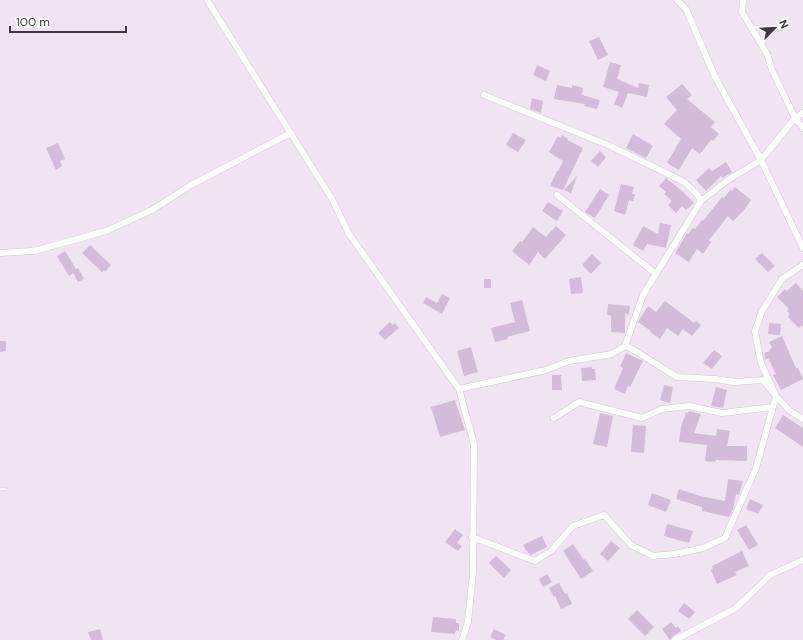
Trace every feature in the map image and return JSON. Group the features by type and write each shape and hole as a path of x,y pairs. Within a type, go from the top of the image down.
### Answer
{"street":[{"path":"207,0 332,199 349,234 460,389 474,444 472,537 473,572 468,622 462,640"},
{"path":"677,0 686,9 715,77 761,160 803,248"},
{"path":"743,0 742,12 767,54 772,70 795,118 803,128"},
{"path":"484,95 608,145 658,169 684,182 697,194 701,201"},
{"path":"460,389 546,370 569,361 612,354 625,346 643,295 701,201 728,180 761,160 795,118 803,113"},
{"path":"0,253 34,250 106,231 152,210 191,185 291,132"},
{"path":"557,195 656,274"},
{"path":"472,537 535,561 551,551 573,526 604,515 631,545 652,556 675,554 703,548 725,538 756,468 776,396 760,363 755,331 762,311 782,279 803,265"},
{"path":"625,346 677,377 715,379 734,382 763,380 790,411 803,419"},
{"path":"554,418 579,402 642,418 662,409 689,406 722,413 773,408"},
{"path":"675,640 736,608 770,575 803,560"}],"lane":[{"path":"0,489 5,489"}],"building":[{"path":"599,37 608,55 598,60 589,41"},
{"path":"610,62 621,65 617,79 638,88 639,83 649,85 647,97 628,93 622,108 614,104 619,92 603,87"},
{"path":"537,65 550,71 546,81 533,75"},
{"path":"682,84 692,95 687,99 715,122 711,127 719,134 713,141 711,140 700,154 692,148 679,170 667,163 681,139 664,124 677,110 666,97"},
{"path":"557,85 572,88 572,85 583,88 582,95 600,100 597,109 584,106 585,104 554,99"},
{"path":"532,98 543,101 541,113 530,109"},
{"path":"513,133 526,140 518,152 506,145"},
{"path":"633,134 653,146 646,158 626,148"},
{"path":"562,135 568,139 567,140 583,148 563,190 550,186 563,161 549,152 558,136 561,138"},
{"path":"58,143 65,159 60,161 62,166 56,170 46,148"},
{"path":"600,151 606,157 598,167 591,161"},
{"path":"726,162 732,172 723,178 721,176 706,191 696,180 709,168 712,171"},
{"path":"577,176 571,193 564,190"},
{"path":"666,178 694,203 686,210 682,206 676,213 668,205 672,201 664,194 666,192 659,186"},
{"path":"621,184 634,187 632,194 635,194 633,201 629,200 625,215 614,211"},
{"path":"735,187 751,200 744,210 733,221 728,216 709,240 711,242 703,254 697,249 689,262 675,253 687,233 688,234 693,228 695,229 722,197 724,198 731,189 732,191"},
{"path":"600,189 609,195 595,218 585,212"},
{"path":"548,202 563,211 557,221 542,211"},
{"path":"660,223 671,225 666,248 647,244 643,251 633,245 643,226 658,234"},
{"path":"556,226 566,235 545,259 538,252 529,265 512,251 520,241 522,242 533,227 546,237"},
{"path":"90,245 111,265 105,272 104,270 102,272 82,253"},
{"path":"65,251 76,269 78,268 84,279 78,282 73,273 69,276 57,256"},
{"path":"762,253 775,266 768,272 755,259"},
{"path":"592,254 601,263 591,274 582,265"},
{"path":"581,277 583,293 571,294 569,279"},
{"path":"484,279 491,279 491,288 484,288"},
{"path":"796,283 803,291 803,325 799,328 788,317 790,314 787,311 789,309 777,297 785,289 787,291"},
{"path":"442,294 450,298 442,314 423,303 426,297 437,303"},
{"path":"522,300 530,331 495,342 491,328 515,322 510,303"},
{"path":"665,301 694,323 696,321 701,325 692,336 683,329 678,336 667,328 660,339 638,322 648,306 656,312"},
{"path":"608,304 630,306 629,315 625,313 625,333 611,332 611,316 607,315"},
{"path":"390,322 393,325 395,323 399,328 385,340 378,333"},
{"path":"769,323 781,324 780,335 768,334"},
{"path":"782,336 796,368 798,368 803,379 781,390 773,375 776,374 768,358 765,360 764,353 770,351 769,350 772,348 769,342"},
{"path":"0,341 6,341 6,351 0,352"},
{"path":"471,347 478,372 464,376 457,351"},
{"path":"714,350 722,356 712,369 703,363"},
{"path":"626,353 643,361 625,394 614,389 623,368 620,367"},
{"path":"592,367 592,369 595,369 596,380 582,381 581,368"},
{"path":"552,375 561,375 562,390 552,390"},
{"path":"664,385 673,387 670,403 660,400"},
{"path":"716,387 727,390 723,408 711,406"},
{"path":"455,400 465,430 440,437 431,407"},
{"path":"689,411 701,414 694,433 716,436 717,429 730,431 727,446 747,446 747,461 705,461 707,445 679,442 681,427 686,413"},
{"path":"600,413 613,416 607,447 593,444"},
{"path":"783,415 803,428 803,447 775,428"},
{"path":"633,425 646,426 644,453 631,452"},
{"path":"728,479 743,481 739,495 736,494 733,509 729,517 702,511 702,507 676,499 679,489 700,496 725,501"},
{"path":"652,493 671,500 666,512 648,505"},
{"path":"750,499 763,505 758,514 746,509"},
{"path":"667,524 693,531 689,543 664,536"},
{"path":"746,525 758,545 749,550 737,530"},
{"path":"455,529 463,535 457,543 462,546 458,551 445,542"},
{"path":"542,536 547,547 531,555 528,553 523,545"},
{"path":"611,541 620,548 608,561 600,554"},
{"path":"573,544 593,571 581,579 563,551"},
{"path":"742,551 749,566 735,572 737,575 717,584 711,570 713,569 712,566"},
{"path":"496,556 511,570 504,578 489,563"},
{"path":"547,574 552,582 543,587 539,579"},
{"path":"559,583 565,594 567,593 572,604 561,609 555,596 554,597 549,588"},
{"path":"684,603 695,612 689,619 678,611"},
{"path":"637,610 654,627 645,636 628,619"},
{"path":"433,617 456,619 456,623 459,623 459,631 456,630 455,634 431,632"},
{"path":"671,622 676,628 678,626 681,631 670,640 662,629"},
{"path":"100,629 103,640 91,640 88,632"},
{"path":"494,629 506,635 503,640 496,640 490,637"}]}
